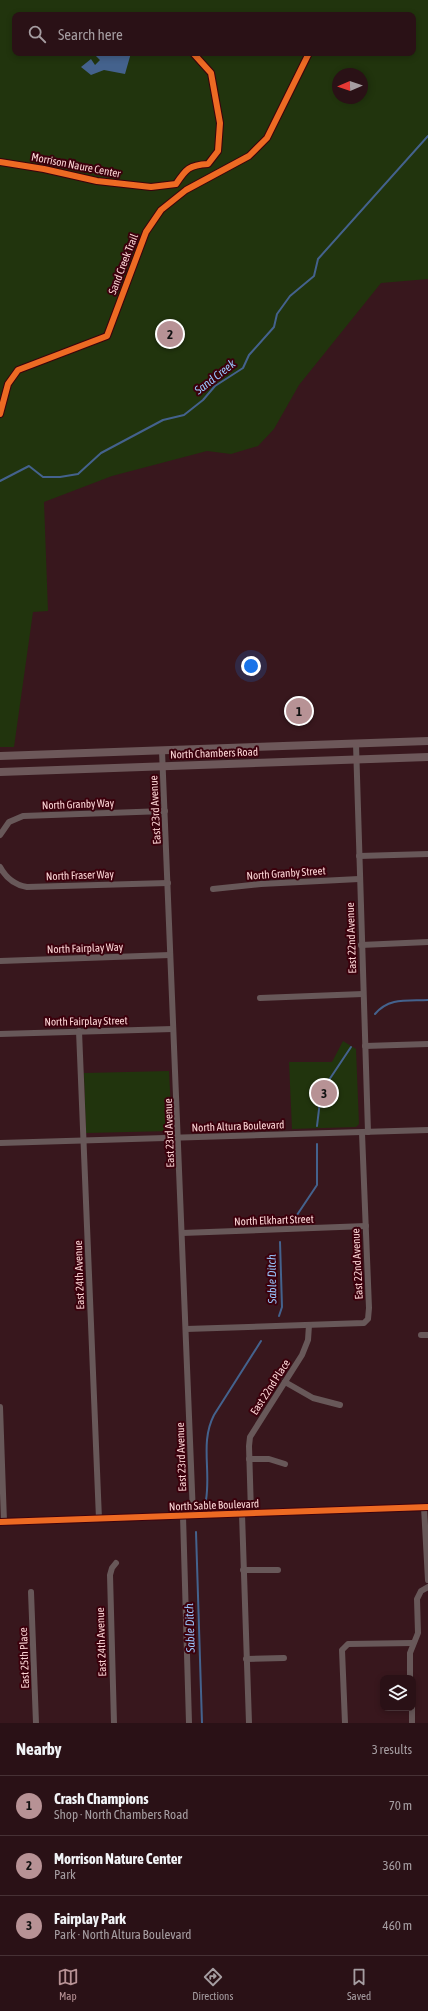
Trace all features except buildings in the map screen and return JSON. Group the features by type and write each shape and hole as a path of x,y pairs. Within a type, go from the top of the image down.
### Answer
{"main road":[{"name":"North Chambers Road","path":"0,756 428,741"},
{"name":"North Chambers Road","path":"0,772 428,757"}],"street":[{"name":"East 22nd Avenue","path":"308,1325 366,1322 369,1317 366,1226 365,1046 356,744"},
{"name":"East 23rd Avenue","path":"162,751 179,1138 193,1516"},
{"name":"North Granby Way","path":"0,835 9,822 18,817 165,811"},
{"path":"359,856 428,854"},
{"name":"North Fraser Way","path":"0,867 15,884 27,887 168,883"},
{"name":"North Granby Street","path":"213,889 261,884 359,879"},
{"path":"361,945 428,942"},
{"name":"North Fairplay Way","path":"0,961 170,955"},
{"path":"260,998 363,994"},
{"name":"North Fairplay Street","path":"0,1034 174,1029"},
{"name":"East 24th Avenue","path":"79,1031 99,1519"},
{"path":"365,1046 428,1044"},
{"name":"North Altura Boulevard","path":"0,1144 83,1140 428,1130"},
{"name":"North Elkhart Street","path":"182,1233 366,1226"},
{"path":"186,1330 308,1325"},
{"name":"East 22nd Place","path":"251,1513 249,1459 250,1437 306,1348 308,1325"},
{"path":"421,1335 428,1335"},
{"path":"285,1382 313,1398 340,1405"},
{"path":"0,1407 2,1522"},
{"path":"249,1459 269,1459 285,1464"},
{"path":"426,1507 428,1580"},
{"name":"North Sable Boulevard","path":"2,1522 426,1507"},
{"path":"242,1514 249,1723"},
{"path":"183,1516 189,1723"},
{"name":"East 24th Avenue","path":"114,1723 110,1574 116,1563"},
{"path":"243,1570 278,1570"},
{"path":"410,1675 410,1653 412,1642 418,1633 417,1599 421,1591 428,1587"},
{"name":"East 25th Place","path":"31,1592 36,1723"},
{"path":"345,1723 342,1650 348,1644 412,1642"},
{"path":"246,1659 284,1658"},
{"path":"412,1711 412,1723"}],"green space":[{"path":"0,0 428,0 428,279 381,283 299,385 274,429 258,446 231,454 207,451 112,476 44,502 48,611 33,612 14,747 0,747"},
{"path":"343,1041 356,1049 359,1124 356,1127 292,1129 289,1062 332,1062"},
{"path":"169,1071 172,1131 86,1133 84,1073"}],"water":[{"path":"96,56 130,56 125,74 104,70 91,75 81,67 91,59 95,65 100,60"}],"waterway":[{"name":"Sand Creek","path":"0,481 29,466 43,477 60,477 78,474 101,453 163,420 184,415 203,400 215,386 243,368 249,355 274,327 277,314 290,296 314,276 318,259 428,136"},
{"name":"Sable Ditch","path":"375,1014 380,1009 393,1002 406,1000 428,1000"},
{"name":"Sable Ditch","path":"317,1126 320,1101 325,1086 351,1047"},
{"name":"Sable Ditch","path":"295,1218 317,1185 317,1144"},
{"name":"Sable Ditch","path":"279,1316 282,1307 280,1242"},
{"name":"Sable Ditch","path":"206,1500 207,1446 210,1425 214,1415 261,1341"},
{"name":"Sable Ditch","path":"196,1532 202,1723"}],"cycle path":[{"name":"Morrison Naure Center","path":"0,162 44,169 97,181 151,187 176,184 186,171 196,165 208,164 218,151 220,123 211,73 196,56"},
{"name":"Sand Creek Trail","path":"0,414 8,384 18,370 107,336 146,232 161,210 186,190 249,156 267,138 308,56"},
{"path":"0,1522 428,1507"}],"place":[{"name":"Morrison Nature Center","path":"170,334"},
{"name":"Crash Champions","path":"299,711"},
{"name":"Fairplay Park","path":"324,1093"}]}
